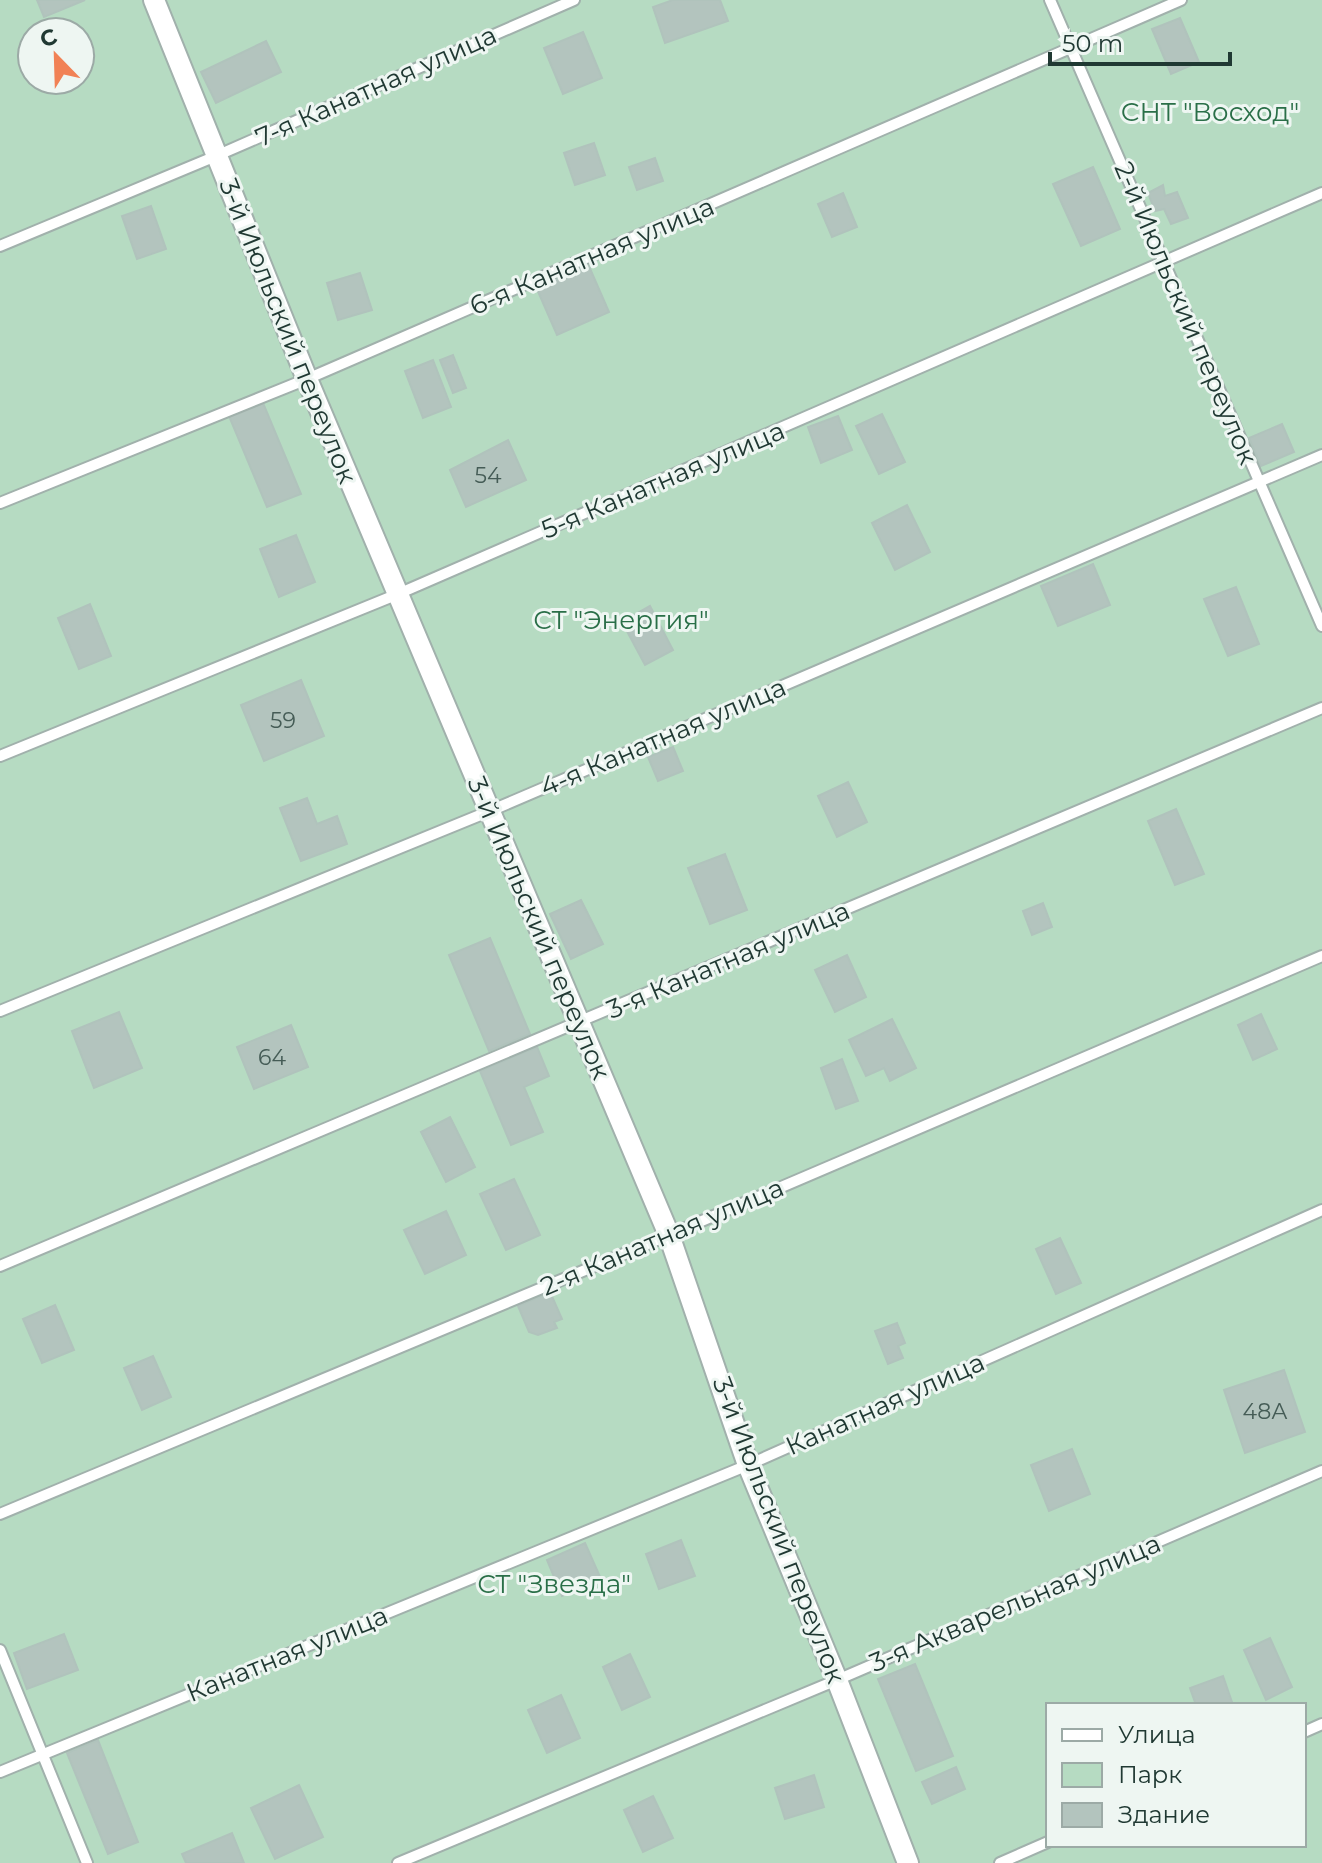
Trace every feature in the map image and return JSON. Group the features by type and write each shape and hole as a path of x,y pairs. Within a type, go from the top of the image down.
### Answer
{"street":[{"name":"3-й Июльский переулок","path":"154,0 307,379 669,1235 748,1465 908,1863"}],"lane":[{"name":"7-я Канатная улица","path":"0,246 574,0"},
{"name":"2-й Июльский переулок","path":"1050,0 1322,626"},
{"name":"6-я Канатная улица","path":"0,503 307,379 1181,0"},
{"name":"5-я Канатная улица","path":"0,756 398,594 1322,193"},
{"name":"4-я Канатная улица","path":"0,1011 490,811 1322,455"},
{"name":"3-я Канатная улица","path":"0,1266 1322,708"},
{"name":"2-я Канатная улица","path":"0,1514 669,1235 1322,956"},
{"name":"Канатная улица","path":"0,1772 748,1465 1322,1210"},
{"name":"3-я Акварельная улица","path":"398,1863 837,1680 1322,1471"},
{"path":"0,1650 87,1863"},
{"path":"1000,1863 1046,1843"}],"green space":[{"name":"СТ \"Энергия\"","path":"0,0 1322,0 1322,1863 0,1863"}],"building":[{"path":"37,0 85,0 46,16 44,16"},
{"path":"673,0 720,0 728,21 665,43 653,7"},
{"path":"1180,18 1199,62 1171,74 1152,29"},
{"path":"583,32 602,78 563,94 544,48"},
{"path":"266,41 281,72 216,103 201,72"},
{"path":"594,143 605,175 575,185 564,153"},
{"path":"655,158 663,181 637,190 629,167"},
{"path":"1093,167 1120,229 1081,246 1053,184"},
{"path":"1163,185 1165,196 1177,192 1188,218 1171,224 1164,209 1155,211 1148,193"},
{"path":"843,193 857,227 832,237 818,204"},
{"path":"151,206 166,249 137,259 122,216"},
{"path":"588,264 609,312 557,335 536,287"},
{"path":"360,273 372,310 338,320 327,283"},
{"path":"453,355 466,388 453,393 440,360"},
{"path":"433,360 451,407 423,418 405,371"},
{"path":"263,403 301,494 267,507 229,416"},
{"path":"882,414 905,462 879,474 856,426"},
{"path":"838,416 852,450 821,463 808,427"},
{"path":"1282,424 1294,452 1261,466 1249,438"},
{"path":"508,440 526,480 466,507 450,470"},
{"path":"907,505 930,552 895,570 872,523"},
{"path":"296,535 315,582 279,597 260,549"},
{"path":"1093,564 1110,605 1058,626 1041,586"},
{"path":"1236,587 1259,644 1228,656 1204,599"},
{"path":"90,604 111,656 79,669 58,618"},
{"path":"650,606 673,650 645,665 622,622"},
{"path":"301,680 324,736 264,761 241,705"},
{"path":"673,747 683,771 658,781 648,757"},
{"path":"848,782 867,822 837,837 818,796"},
{"path":"307,798 317,824 337,816 347,844 301,861 280,808"},
{"path":"1176,809 1204,874 1175,885 1148,821"},
{"path":"725,854 747,910 710,924 688,868"},
{"path":"581,900 603,944 571,959 550,914"},
{"path":"1043,903 1052,927 1032,935 1023,911"},
{"path":"490,938 530,1034 489,1051 449,955"},
{"path":"847,955 866,997 835,1012 815,970"},
{"path":"119,1012 142,1068 94,1088 72,1031"},
{"path":"1261,1014 1277,1049 1253,1060 1238,1025"},
{"path":"892,1019 916,1068 890,1081 884,1068 866,1076 849,1040"},
{"path":"291,1025 308,1067 254,1089 237,1047"},
{"path":"537,1047 549,1076 524,1087 543,1132 511,1145 480,1071"},
{"path":"842,1059 858,1101 836,1109 821,1068"},
{"path":"450,1117 475,1167 446,1182 421,1132"},
{"path":"514,1179 540,1235 506,1250 480,1194"},
{"path":"446,1211 466,1255 425,1274 404,1230"},
{"path":"1060,1238 1081,1283 1056,1294 1036,1249"},
{"path":"550,1292 562,1319 554,1322 557,1328 538,1335 529,1332 518,1306"},
{"path":"55,1305 74,1350 42,1363 23,1319"},
{"path":"897,1323 905,1343 898,1346 903,1358 888,1364 875,1331"},
{"path":"153,1356 171,1397 142,1410 124,1368"},
{"path":"1284,1370 1305,1432 1245,1453 1224,1390"},
{"path":"1072,1449 1090,1494 1049,1511 1031,1465"},
{"path":"681,1540 695,1576 659,1589 646,1554"},
{"path":"585,1543 601,1579 562,1596 547,1560"},
{"path":"64,1634 78,1670 27,1689 14,1653"},
{"path":"1270,1638 1292,1687 1266,1700 1244,1650"},
{"path":"630,1654 650,1697 622,1710 603,1667"},
{"path":"915,1664 953,1756 916,1771 878,1679"},
{"path":"1223,1676 1232,1703 1195,1703 1190,1688"},
{"path":"561,1695 580,1738 547,1753 528,1710"},
{"path":"98,1740 138,1842 108,1854 67,1753"},
{"path":"956,1767 965,1789 932,1804 922,1782"},
{"path":"814,1775 824,1807 785,1819 775,1788"},
{"path":"299,1785 323,1837 275,1859 251,1808"},
{"path":"653,1796 673,1838 643,1852 624,1810"},
{"path":"232,1833 244,1863 186,1863 182,1854"}],"park label":[{"name":"СНТ \"Восход\"","path":"1210,112"},
{"name":"СТ \"Звезда\"","path":"554,1584"}]}
